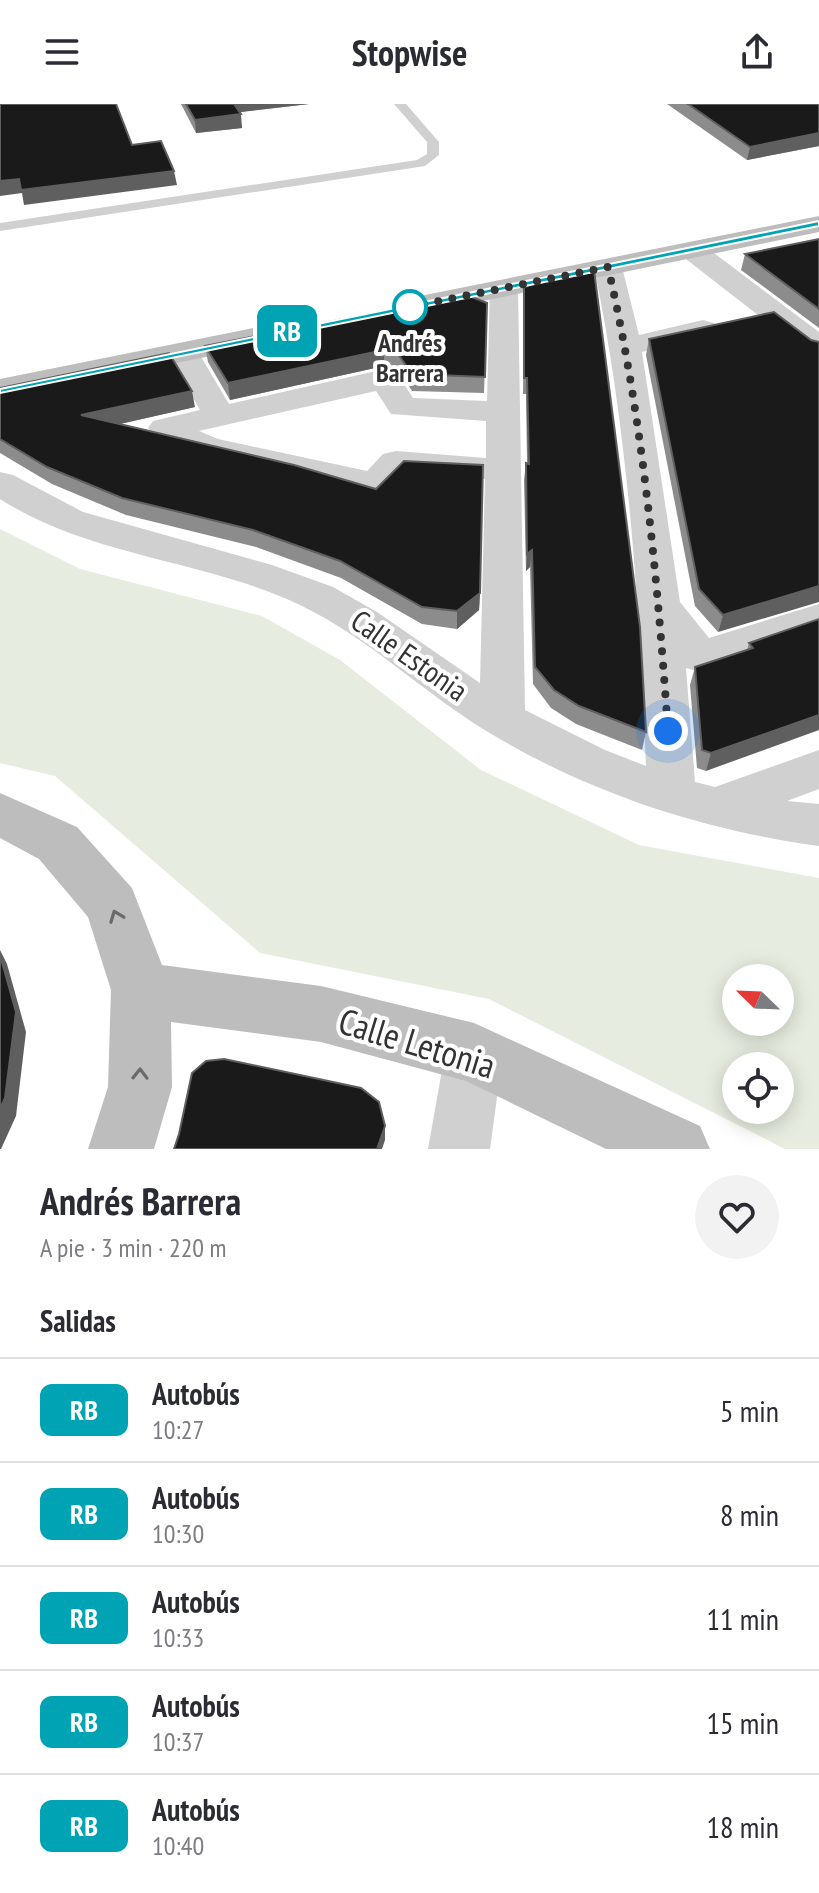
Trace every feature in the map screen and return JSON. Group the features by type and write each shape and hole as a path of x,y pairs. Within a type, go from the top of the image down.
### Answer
{"street":[{"path":"382,313 817,226"},
{"path":"692,250 819,347"},
{"path":"608,267 626,347 660,605 695,800 819,769"},
{"path":"502,719 504,289"},
{"path":"626,347 775,313"},
{"path":"0,389 290,331"},
{"path":"183,352 220,416"},
{"path":"385,379 403,407 396,462 375,484 207,447 165,428 385,379"},
{"path":"403,407 504,412"},
{"path":"396,462 503,470"},
{"name":"Calle Estonia","path":"0,483 39,508 79,525 253,572 346,611 502,719 596,764 695,800 819,825"},
{"path":"660,605 700,657 819,618"},
{"path":"0,814 58,843 112,905 141,990 140,1087 121,1149"},
{"name":"Calle Letonia","path":"141,990 321,1014 474,1053 677,1149"},
{"path":"459,1149 474,1053"}],"lane":[{"path":"0,227 421,163 433,155 433,142 400,104"}],"shaded area":[{"path":"0,529 80,569 262,616 340,660 481,770 639,845 819,878 819,1149 785,1149 736,1124 794,1124 794,1052 722,1052 722,1117 489,999 260,953 55,776 0,763"}],"building":[{"path":"0,104 116,104 132,145 161,141 174,171 21,190 19,179 0,181"},
{"path":"186,104 234,104 241,114 195,120"},
{"path":"688,104 819,104 819,133 750,147"},
{"path":"819,239 819,309 745,254"},
{"path":"594,270 640,627 646,732 579,706 554,690 535,667 532,550 527,554 526,463 529,464 527,378 524,378 524,288 541,278"},
{"path":"467,295 487,303 485,377 412,374 398,354 384,350 228,383 205,346"},
{"path":"774,312 811,340 819,342 819,586 723,615 699,589 649,339"},
{"path":"169,353 192,391 81,415 294,465 376,489 404,461 483,465 480,593 457,611 422,607 340,561 253,530 122,498 47,467 0,439 0,388"},
{"path":"819,619 819,715 711,753 702,750 695,667 753,648 749,643"},
{"path":"0,955 16,1012 5,1098 0,1109"},
{"path":"224,1059 361,1088 379,1102 385,1126 377,1149 174,1149 192,1073 206,1061"}],"bus line":[{"name":"RB","path":"0,389 819,224"}],"place":[{"name":"Andrés Barrera","path":"410,307"}],"route":[{"path":"410,307 608,267 626,347 660,605 668,731"}]}
